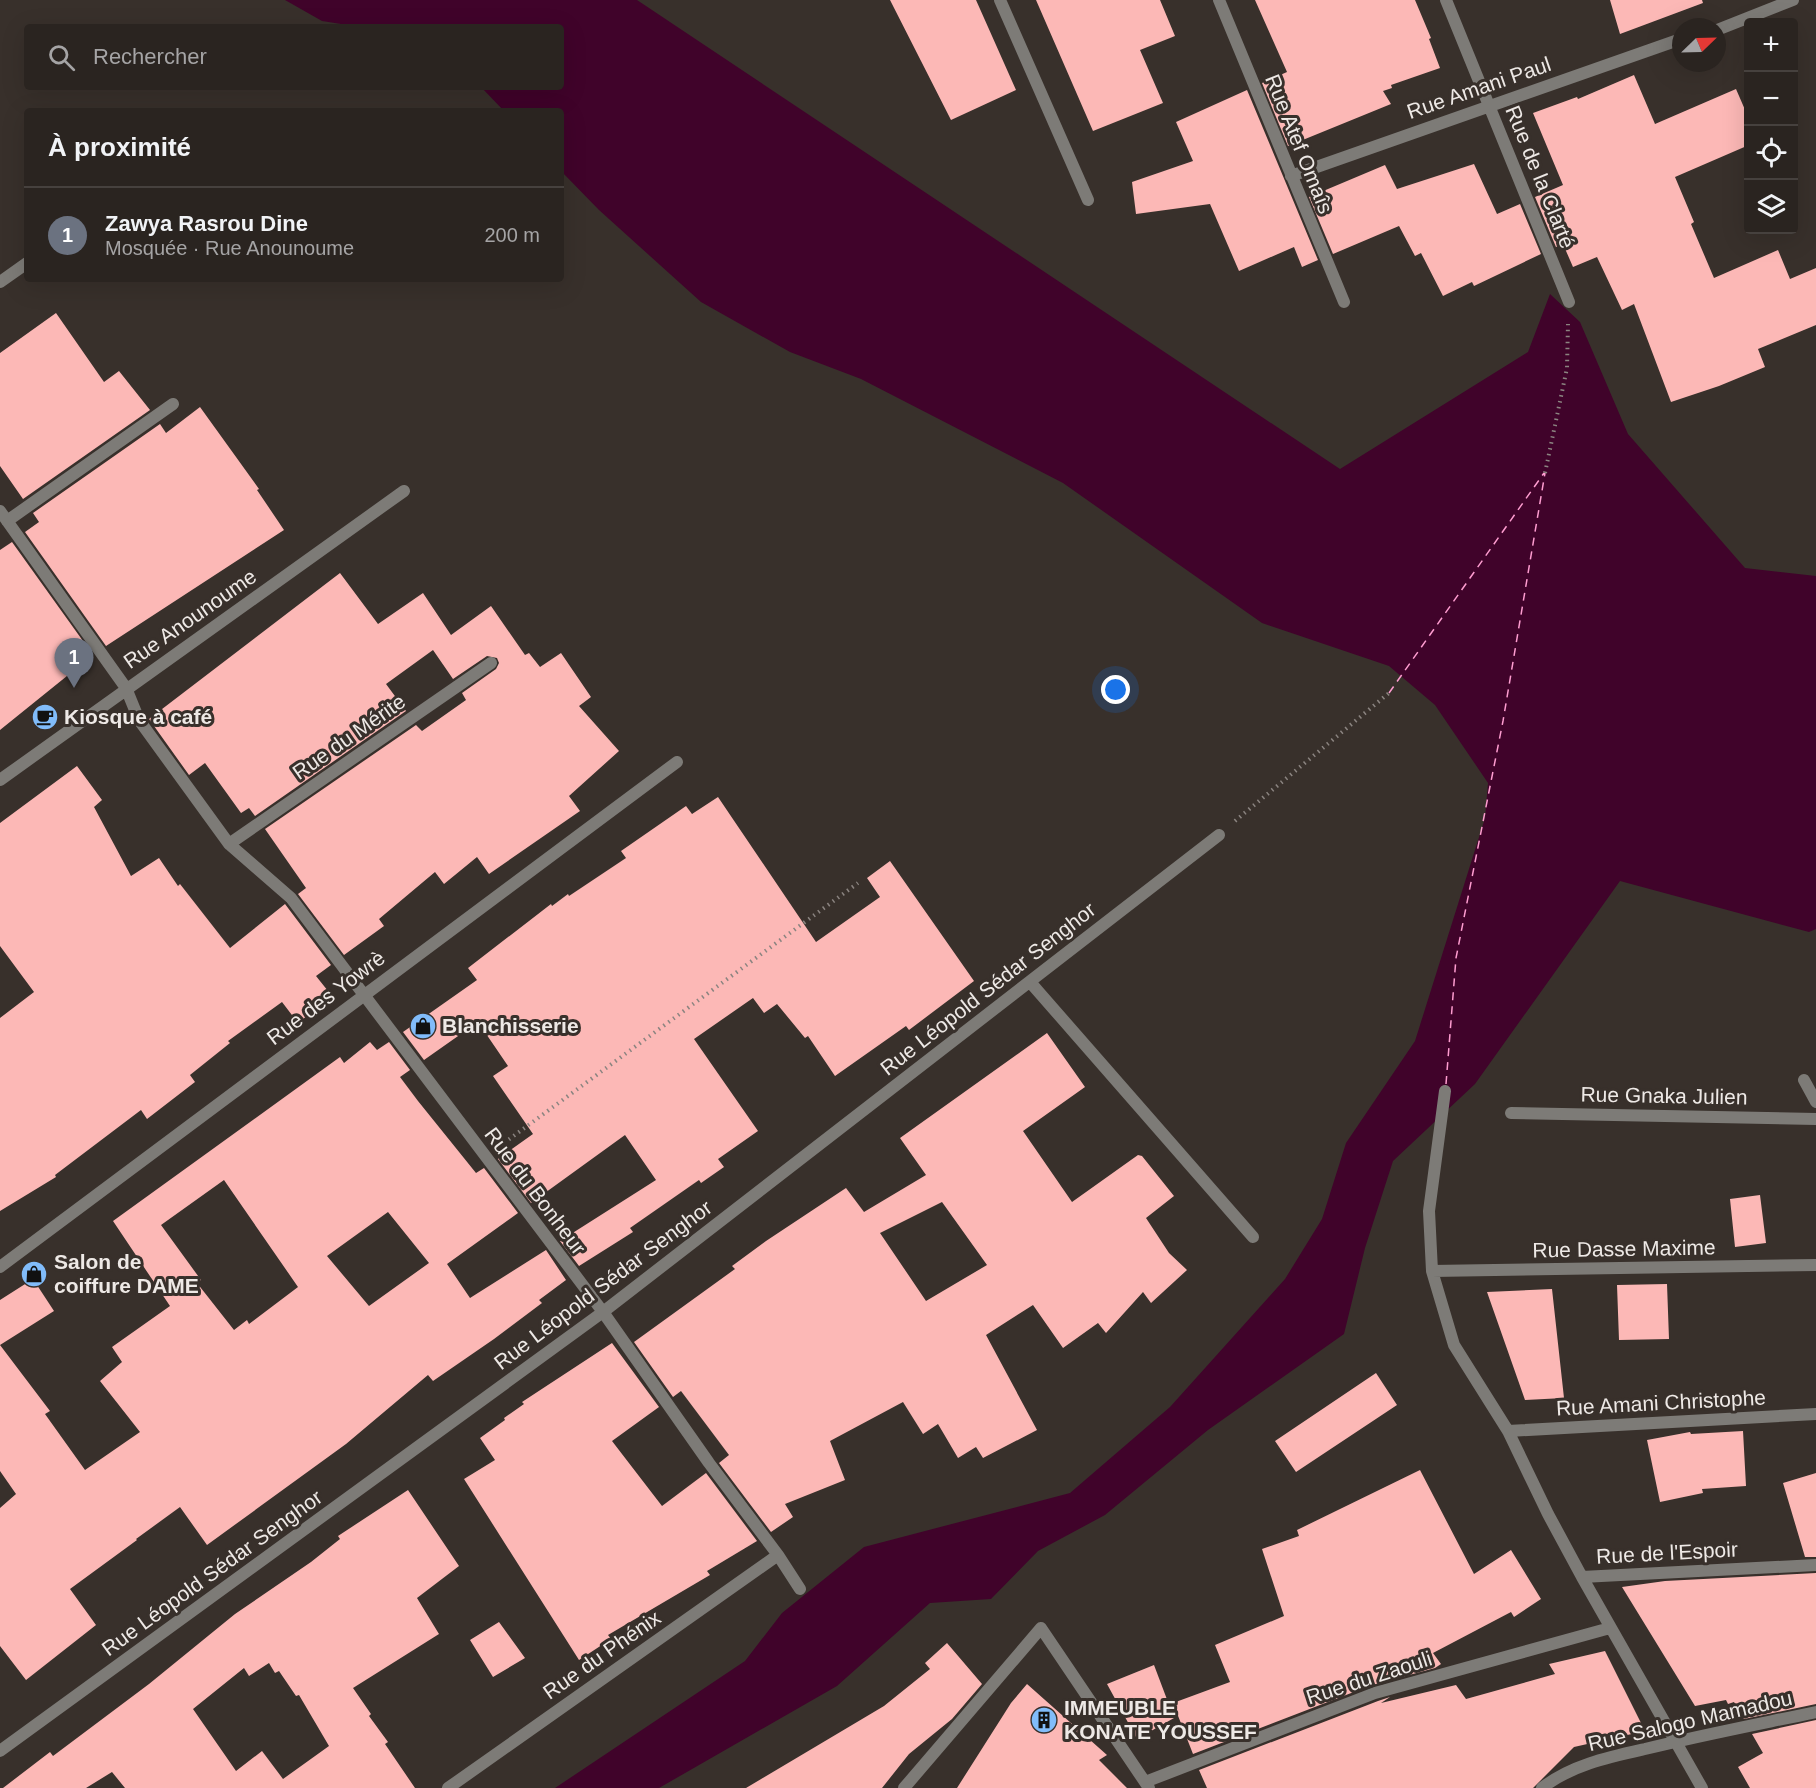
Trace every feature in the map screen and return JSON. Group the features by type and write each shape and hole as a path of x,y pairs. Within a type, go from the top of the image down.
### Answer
{"street":[{"path":"999,0 1088,200"},
{"name":"Rue Atef Omaîs","path":"1219,0 1344,302"},
{"name":"Rue de la Clarté","path":"1446,0 1569,302"},
{"path":"1726,26 1793,0"},
{"name":"Rue Amani Paul","path":"1291,176 1490,104 1672,42"},
{"path":"0,282 24,265"},
{"path":"4,516 173,404"},
{"name":"Rue Anounoume","path":"0,780 404,491"},
{"name":"Rue du Bonheur","path":"4,516 126,688 139,720 229,844 291,898 603,1312 800,1588"},
{"name":"Rue du Mérite","path":"229,844 491,663"},
{"name":"Rue des Yowrè","path":"0,1267 677,762"},
{"name":"Rue Léopold Sédar Senghor","path":"0,1751 603,1312 1218,835"},
{"path":"1030,982 1253,1237"},
{"path":"1803,1080 1816,1102"},
{"path":"1445,1091 1429,1211 1432,1271 1454,1345 1508,1431 1548,1514 1582,1577"},
{"name":"Rue Gnaka Julien","path":"1511,1113 1816,1119"},
{"name":"Rue Dasse Maxime","path":"1432,1271 1816,1265"},
{"name":"Rue Amani Christophe","path":"1508,1431 1816,1414"},
{"name":"Rue du Phénix","path":"448,1788 778,1555"},
{"name":"Rue de l'Espoir","path":"1702,1788 1582,1577 1816,1565"},
{"path":"904,1788 1041,1628 1147,1785"},
{"name":"Rue du Zaouli","path":"1147,1785 1375,1693 1610,1628"},
{"name":"Rue Salogo Mamadou","path":"1542,1788 1552,1780 1594,1761 1816,1712"}],"path":[{"path":"1545,473 1567,368 1569,302"},
{"path":"1218,835 1389,693"},
{"path":"484,1157 858,883"}],"shaded area":[{"path":"285,0 637,0 1340,469 1528,352 1550,294 1580,322 1628,434 1745,568 1816,576 1816,929 1809,932 1620,881 1475,1084 1393,1161 1365,1248 1344,1334 1208,1430 1105,1515 1038,1551 991,1599 930,1603 837,1686 659,1788 555,1788 745,1661 782,1613 864,1547 1070,1493 1170,1407 1285,1279 1322,1219 1346,1143 1415,1041 1485,818 1488,783 1435,705 1389,666 1262,623 1063,483 861,379 790,352 701,302 599,210 564,174 564,108 501,108 484,90 564,90 564,24 341,24 322,21"}],"building":[{"path":"890,0 976,0 1016,90 951,120"},
{"path":"1036,0 1160,0 1175,36 1140,50 1163,103 1093,131"},
{"path":"1255,0 1415,0 1431,38 1429,39 1440,68 1391,85 1392,88 1383,91 1391,104 1288,146 1262,83 1287,72"},
{"path":"1610,0 1702,0 1703,3 1620,34"},
{"path":"1634,75 1655,124 1736,89 1744,107 1744,147 1675,177 1694,222 1691,224 1714,278 1778,250 1790,279 1816,268 1816,325 1758,349 1765,367 1671,402 1634,304 1622,310 1597,257 1573,267 1563,244 1556,247 1535,197 1563,185 1533,113 1577,97 1578,99"},
{"path":"1247,90 1318,260 1302,267 1294,247 1239,271 1210,204 1136,214 1132,182 1193,161 1176,122"},
{"path":"1474,164 1497,214 1520,204 1541,254 1474,286 1472,282 1443,296 1421,253 1415,256 1399,226 1333,254 1309,197 1385,165 1397,189"},
{"path":"56,313 104,382 119,371 150,410 23,499 0,466 0,353"},
{"path":"200,407 259,489 257,490 284,530 106,646 25,532 39,522 33,513 160,424 166,433"},
{"path":"12,542 93,655 0,730 0,550"},
{"path":"340,573 378,624 423,593 451,635 491,606 525,655 529,653 540,667 561,653 591,697 579,706 619,751 569,796 580,811 489,874 477,857 444,884 435,872 379,919 384,926 344,955 298,894 306,888 265,829 416,725 422,731 466,700 462,693 496,669 499,663 497,658 487,656 453,679 433,650 386,684 406,711 255,816 249,808 241,813 205,763 189,775 149,719"},
{"path":"77,766 102,800 94,807 131,876 159,858 178,886 180,884 230,948 285,904 331,965 316,976 332,996 298,1023 282,1002 228,1041 230,1043 190,1075 195,1082 147,1119 141,1110 55,1175 56,1177 0,1211 0,1018 34,992 0,946 0,823"},
{"path":"718,797 816,942 880,897 867,878 890,861 974,981 909,1030 906,1026 835,1076 808,1036 805,1038 777,1004 764,1013 753,998 694,1039 758,1131 718,1159 724,1167 701,1183 699,1180 630,1228 633,1232 579,1266 560,1241 656,1180 625,1135 531,1203 498,1159 533,1134 493,1076 508,1066 478,1022 424,1060 403,1032 477,980 468,968 551,904 552,906 568,894 569,896 626,858 621,851 686,806 692,814"},
{"path":"1047,1033 1085,1087 1023,1131 1072,1202 1138,1155 1142,1156 1174,1196 1146,1218 1169,1253 1187,1270 1151,1303 1143,1292 1106,1333 1098,1323 1063,1348 1033,1305 986,1335 1037,1430 983,1458 976,1447 958,1458 938,1424 923,1434 903,1402 830,1441 845,1480 785,1504 793,1517 771,1532 719,1463 729,1455 681,1391 673,1397 634,1342 735,1269 732,1266 766,1241 846,1188 864,1212 926,1175 900,1138","holes":["942,1202 987,1265 926,1301 880,1233"]},
{"path":"370,1042 377,1050 389,1042 410,1070 400,1077 418,1101 476,1173 484,1168 518,1213 447,1264 470,1298 546,1250 566,1280 539,1300 542,1303 433,1381 428,1375 346,1444 207,1545 180,1507 136,1539 70,1589 96,1625 26,1680 0,1646 0,1508 16,1494 0,1471 0,1345 50,1411 45,1414 85,1470 140,1432 100,1381 122,1362 112,1347 170,1306 113,1221 340,1057 344,1063","holes":["224,1180 298,1287 249,1324 247,1320 234,1330 197,1283 201,1280 161,1225","388,1212 429,1263 369,1306 327,1256"]},
{"path":"1760,1195 1766,1243 1735,1247 1730,1199"},
{"path":"33,1279 54,1311 0,1345 0,1300"},
{"path":"1667,1284 1669,1339 1619,1340 1617,1285"},
{"path":"1552,1289 1564,1398 1525,1400 1487,1292"},
{"path":"612,1343 659,1407 612,1441 662,1506 706,1473 757,1541 707,1571 710,1575 608,1635 611,1639 579,1660 464,1479 495,1460 480,1438 524,1404 522,1402"},
{"path":"1376,1373 1397,1405 1296,1472 1275,1441"},
{"path":"1743,1431 1746,1486 1702,1489 1703,1493 1660,1502 1647,1440 1690,1432 1691,1434"},
{"path":"1420,1470 1474,1574 1511,1550 1541,1599 1514,1617 1511,1612 1433,1653 1441,1664 1435,1668 1372,1685 1193,1754 1173,1703 1230,1682 1215,1645 1284,1616 1262,1549 1299,1536 1297,1530"},
{"path":"1816,1473 1816,1557 1805,1557 1783,1483"},
{"path":"408,1490 459,1566 417,1598 439,1634 353,1688 371,1714 369,1716 388,1742 385,1744 415,1788 125,1788 112,1772 86,1788 3,1788 50,1752 53,1756 149,1684 235,1614 311,1562 340,1539 338,1536","holes":["269,1663 275,1673 279,1671 296,1696 299,1695 329,1746 283,1779 262,1751 236,1771 193,1709 244,1668 249,1676"]},
{"path":"1816,1573 1816,1704 1744,1719 1734,1702 1728,1704 1726,1700 1695,1706 1622,1587 1665,1581"},
{"path":"499,1622 525,1658 493,1677 470,1640"},
{"path":"947,1643 982,1684 952,1719 909,1754 882,1788 746,1788 884,1706 930,1669 925,1663"},
{"path":"1605,1651 1645,1731 1574,1747 1533,1788 1207,1788 1199,1770 1390,1697 1381,1703 1456,1685 1466,1699 1555,1674 1549,1664"},
{"path":"1154,1665 1174,1718 1137,1739 1107,1684"},
{"path":"1027,1684 1107,1755 1099,1760 1127,1788 957,1788 1011,1703"},
{"path":"1816,1720 1816,1788 1750,1788 1738,1767 1763,1753 1752,1734"}],"ferry route":[{"path":"1389,693 1544,473"},
{"path":"1446,1084 1456,958 1503,721 1545,473"}],"place":[{"name":"Zawya Rasrou Dine","path":"74,688"},
{"name":"Kiosque à café","path":"45,717"},
{"name":"Blanchisserie","path":"423,1026"},
{"name":"Salon de coiffure DAME","path":"34,1274"},
{"name":"IMMEUBLE KONATE YOUSSEF","path":"1044,1720"}]}
